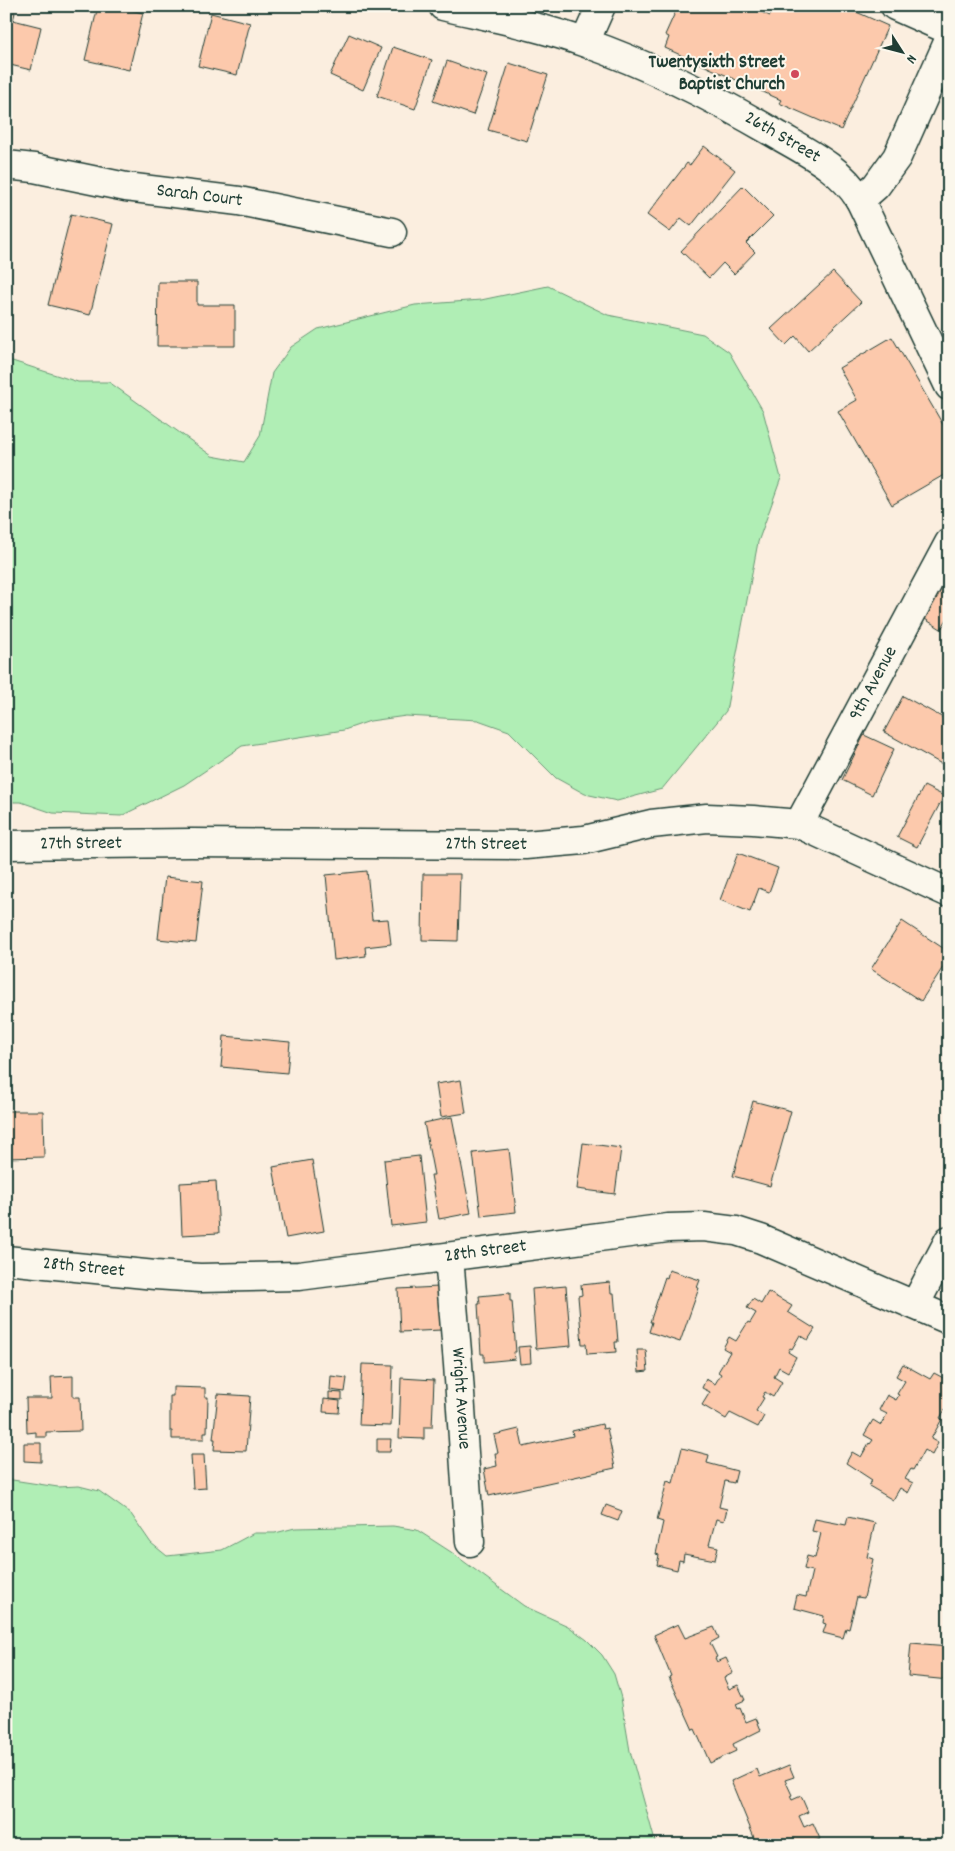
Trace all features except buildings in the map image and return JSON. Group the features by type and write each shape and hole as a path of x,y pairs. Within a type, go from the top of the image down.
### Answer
{"street":[{"name":"26th Street","path":"443,6 585,42 644,65 753,121 828,165 851,186 865,195 949,386"},
{"path":"585,42 601,6"},
{"path":"895,6 949,30"},
{"path":"865,195 884,177 897,156 949,40"},
{"name":"Sarah Court","path":"6,165 34,168 126,187 239,201 392,232"},
{"name":"9th Avenue","path":"800,824 949,543"},
{"name":"27th Street","path":"6,845 171,843 525,845 584,840 651,824 707,818 753,820 800,824 949,893"},
{"name":"28th Street","path":"6,1260 200,1278 299,1276 668,1228 704,1227 736,1231 762,1239 949,1320"},
{"path":"915,1305 949,1240"},
{"name":"Wright Avenue","path":"448,1258 458,1364 470,1542"}],"green space":[{"path":"548,286 608,315 703,334 729,352 763,411 781,478 758,542 726,711 662,789 617,801 585,794 556,778 509,731 478,720 406,716 370,721 344,730 242,746 184,785 121,816 53,813 21,802 6,802 6,359 78,382 109,382 212,456 244,462 260,436 272,373 291,347 318,329 415,305 481,300"},
{"path":"6,1479 58,1487 79,1486 99,1491 131,1514 151,1543 167,1556 222,1550 254,1533 275,1533 295,1528 393,1526 417,1530 451,1552 524,1606 568,1626 587,1640 602,1655 614,1674 621,1698 630,1751 656,1845 6,1845"}],"place":[{"name":"Twentysixth Street Baptist Church","path":"795,74"}]}
